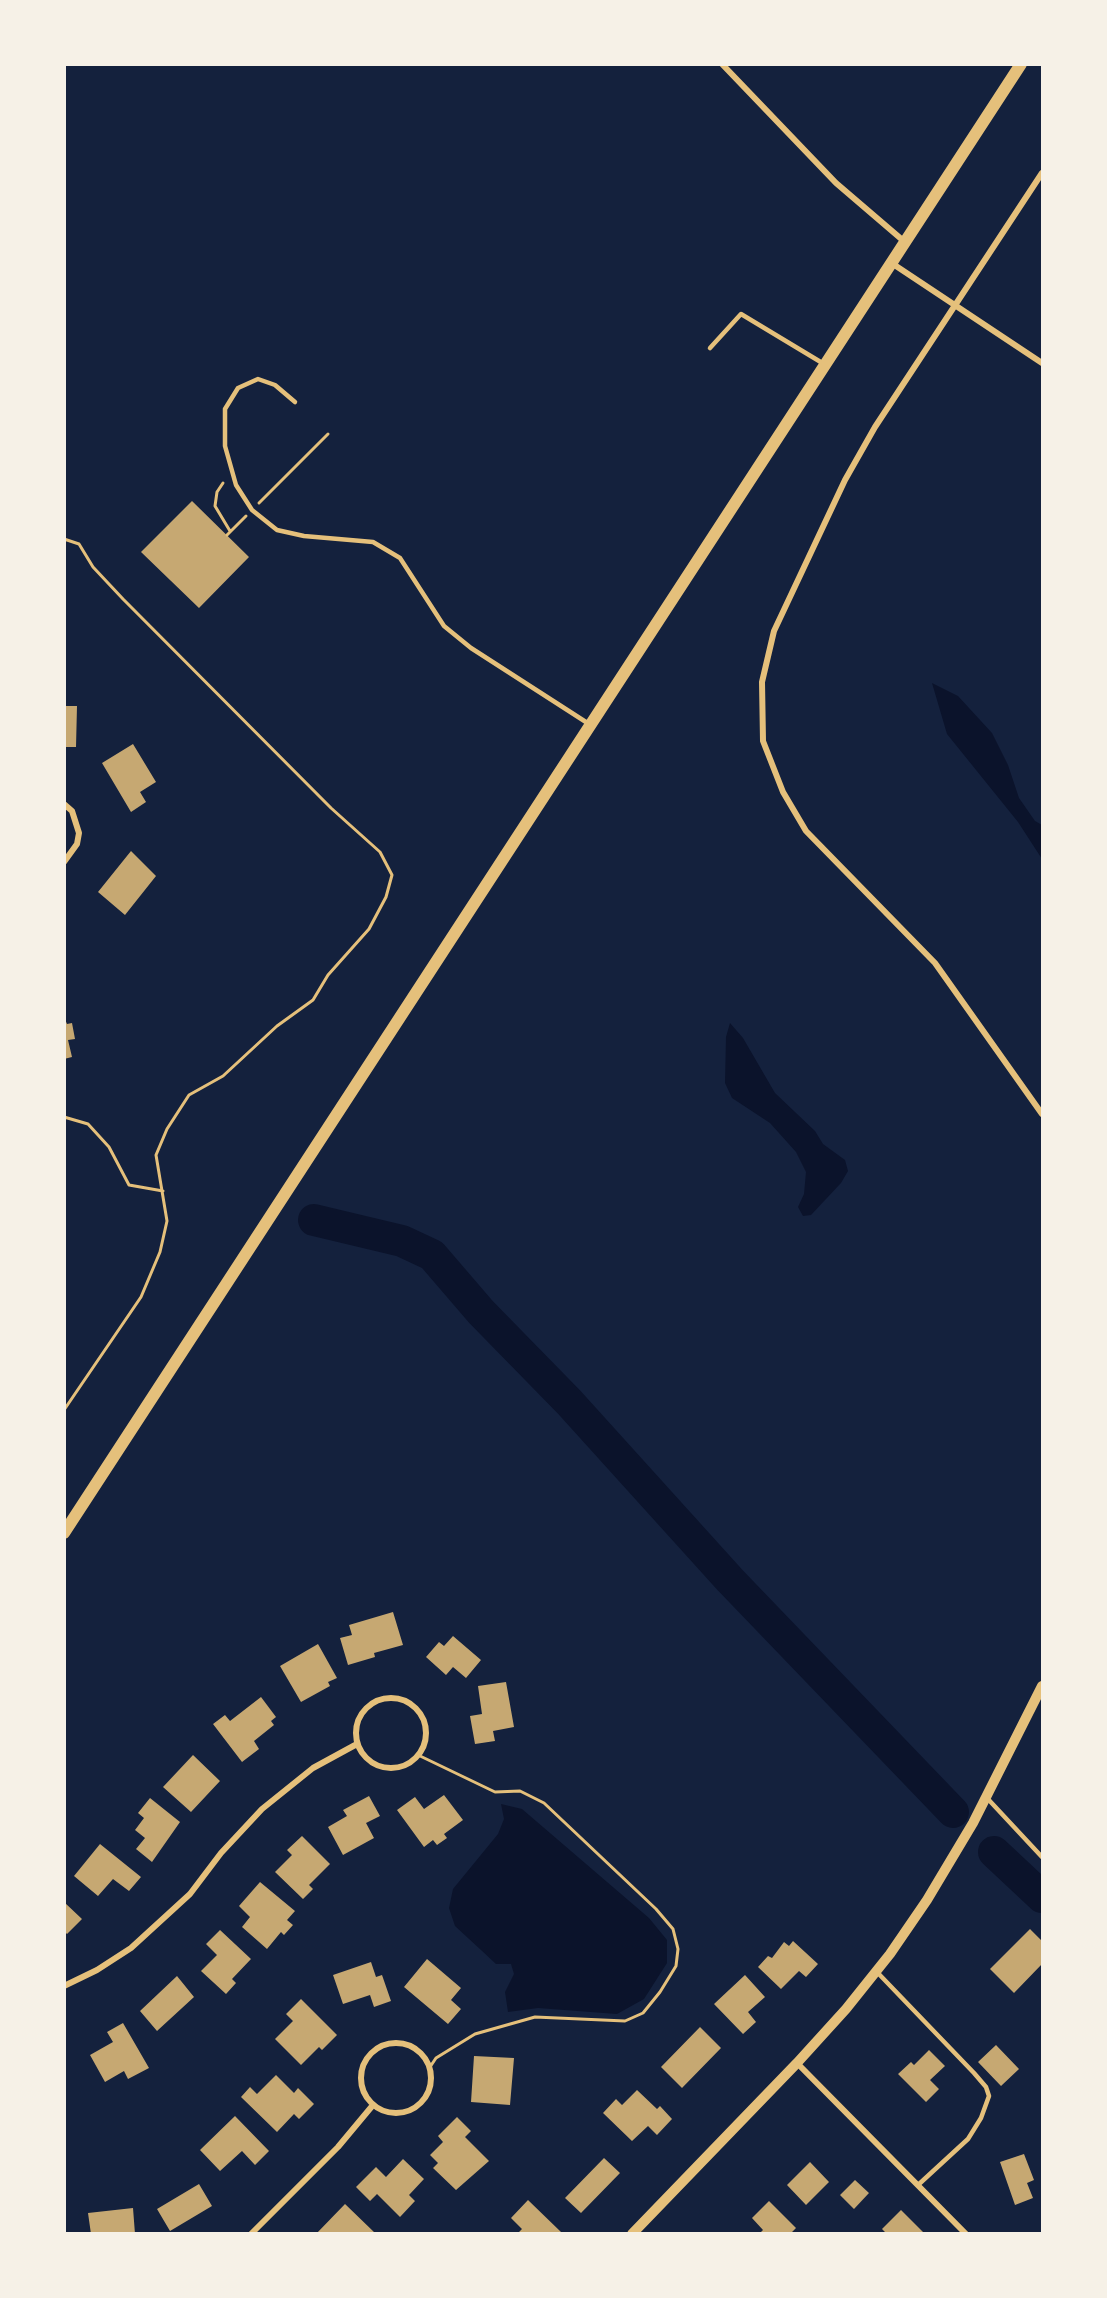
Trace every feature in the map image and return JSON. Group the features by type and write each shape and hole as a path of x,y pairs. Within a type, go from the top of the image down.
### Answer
{"main road":[{"path":"64,1533 893,264 1021,64"}],"street":[{"path":"722,64 836,183 906,243"},
{"path":"1042,172 875,427 845,480 774,631 762,682 763,741 783,792 806,831 934,963 1042,1114"},
{"path":"893,264 1042,363"},
{"path":"64,804 72,811 79,833 78,844 64,862"},
{"path":"632,2234 797,2063 876,1971 927,1900 974,1823 1042,1686"},
{"path":"398,1698 409,1702 425,1721 424,1745 418,1755 400,1767 379,1766 362,1753 357,1744 357,1725 364,1709 380,1699 398,1698"},
{"path":"64,1986 97,1970 131,1948 190,1894 220,1853 262,1809 313,1768 357,1744"},
{"path":"405,2043 425,2056 430,2067 430,2090 416,2107 394,2113 373,2104 365,2096 361,2072 365,2061 382,2045 405,2043"},
{"path":"797,2063 966,2234"},
{"path":"251,2234 338,2147 373,2104"}],"lane":[{"path":"710,348 741,315 826,365"},
{"path":"295,402 275,386 258,379 238,388 225,409 225,446 234,479 252,510 277,530 304,536 373,542 400,558 444,626 471,648 592,725"},
{"path":"987,1797 1042,1857"},
{"path":"876,1971 974,2073 986,2087 989,2096 981,2118 968,2139 918,2185"}],"path":[{"path":"226,535 328,434"},
{"path":"230,531 220,519 215,506 217,492 223,484 234,479"},
{"path":"64,539 79,544 93,567 123,599 331,808 380,852 392,875 386,897 369,928 328,975 313,1000 277,1026 223,1076 189,1095 167,1129 156,1155 167,1221 160,1252 141,1297 64,1410"},
{"path":"64,1117 88,1124 109,1147 129,1185 163,1191"},
{"path":"418,1755 495,1792 520,1791 544,1803 656,1909 673,1929 678,1949 675,1966 660,1992 643,2013 625,2021 607,2022 534,2017 475,2034 436,2058 430,2067"}],"water":[{"path":"932,683 958,696 992,733 1008,765 1019,798 1035,821 1042,825 1042,859 1018,822 947,734"},
{"path":"730,1023 743,1038 775,1093 815,1131 823,1144 845,1160 848,1171 841,1183 811,1215 803,1216 798,1207 804,1194 806,1172 796,1152 770,1123 732,1098 725,1083 726,1037"},
{"path":"501,1804 522,1809 649,1918 667,1940 667,1963 644,1999 617,2014 538,2008 508,2012 505,1992 514,1974 511,1964 496,1964 455,1926 449,1908 453,1889 498,1834 504,1819"}],"building":[{"path":"192,501 249,557 199,608 141,552"},
{"path":"64,706 77,706 76,747 64,747"},
{"path":"133,744 156,782 140,792 146,802 131,812 102,763"},
{"path":"131,851 156,876 125,915 98,892"},
{"path":"64,1017 67,1024 72,1023 75,1039 68,1040 72,1057 64,1059"},
{"path":"393,1612 403,1645 374,1653 375,1657 348,1665 340,1638 352,1635 349,1625"},
{"path":"453,1636 481,1660 466,1678 453,1667 446,1675 426,1657 439,1642 444,1646"},
{"path":"318,1644 337,1678 328,1682 330,1686 301,1702 280,1666"},
{"path":"506,1682 514,1727 493,1731 495,1741 475,1744 470,1716 482,1714 478,1686"},
{"path":"261,1697 276,1717 271,1721 274,1725 254,1741 259,1749 242,1762 213,1724 225,1715 230,1721"},
{"path":"193,1755 220,1781 191,1812 163,1787"},
{"path":"444,1795 463,1820 444,1834 447,1838 437,1845 433,1840 424,1847 397,1810 415,1797 424,1809"},
{"path":"369,1796 380,1816 366,1823 374,1838 343,1855 328,1827 347,1816 343,1810"},
{"path":"150,1798 180,1822 152,1862 136,1849 145,1838 135,1830 144,1818 138,1813"},
{"path":"302,1836 330,1864 309,1885 313,1889 303,1899 275,1872 292,1855 287,1850"},
{"path":"100,1844 141,1877 129,1891 113,1879 98,1896 74,1876"},
{"path":"260,1882 295,1911 287,1920 293,1925 284,1935 281,1932 267,1949 242,1927 250,1917 239,1906"},
{"path":"64,1902 82,1919 67,1934 64,1931"},
{"path":"1030,1929 1042,1941 1042,1964 1014,1993 990,1969"},
{"path":"220,1930 251,1959 232,1979 236,1983 226,1994 201,1971 217,1955 206,1944"},
{"path":"793,1941 818,1964 806,1977 799,1971 781,1989 758,1967 768,1956 772,1958 784,1942 789,1946"},
{"path":"427,1959 461,1988 451,2000 461,2009 448,2024 404,1987"},
{"path":"371,1962 376,1977 382,1975 391,2001 374,2007 370,1995 343,2004 333,1975"},
{"path":"745,1975 765,1997 748,2012 756,2022 743,2034 714,2004"},
{"path":"177,1976 194,1997 157,2031 140,2011"},
{"path":"301,1999 337,2035 322,2050 319,2047 301,2065 275,2039 293,2021 286,2014"},
{"path":"123,2023 149,2068 128,2079 124,2071 105,2082 90,2055 113,2042 107,2032"},
{"path":"700,2027 721,2048 682,2088 661,2067"},
{"path":"996,2045 1019,2069 1001,2086 978,2062"},
{"path":"929,2050 945,2066 930,2080 939,2089 926,2102 898,2074 911,2062 914,2065"},
{"path":"474,2056 514,2058 510,2105 471,2102"},
{"path":"276,2075 294,2093 298,2088 314,2104 299,2119 294,2114 277,2132 241,2097 250,2087 257,2094"},
{"path":"637,2090 657,2109 660,2106 672,2119 657,2135 648,2126 632,2141 603,2113 616,2099 622,2105"},
{"path":"235,2116 269,2151 255,2165 242,2151 220,2171 200,2150"},
{"path":"457,2117 471,2131 465,2137 489,2161 456,2190 433,2168 438,2163 430,2155 443,2142 438,2136"},
{"path":"1024,2154 1034,2180 1027,2183 1033,2198 1015,2205 1000,2162"},
{"path":"604,2158 620,2173 581,2213 565,2198"},
{"path":"403,2159 424,2179 409,2195 415,2201 400,2217 377,2194 370,2201 356,2187 376,2167 386,2177"},
{"path":"810,2162 829,2182 806,2205 787,2185"},
{"path":"855,2180 869,2193 854,2209 840,2195"},
{"path":"199,2184 212,2206 170,2231 157,2209"},
{"path":"528,2200 561,2232 559,2234 517,2234 522,2229 511,2218"},
{"path":"769,2201 796,2228 790,2234 759,2234 763,2230 752,2218"},
{"path":"345,2204 374,2232 372,2234 316,2234"},
{"path":"133,2208 135,2234 91,2234 88,2213"},
{"path":"901,2210 925,2234 887,2234 882,2229"}],"waterway":[{"path":"314,1220 402,1241 432,1255 481,1312 569,1402 730,1580 953,1812"},
{"path":"994,1852 1042,1897"}]}
